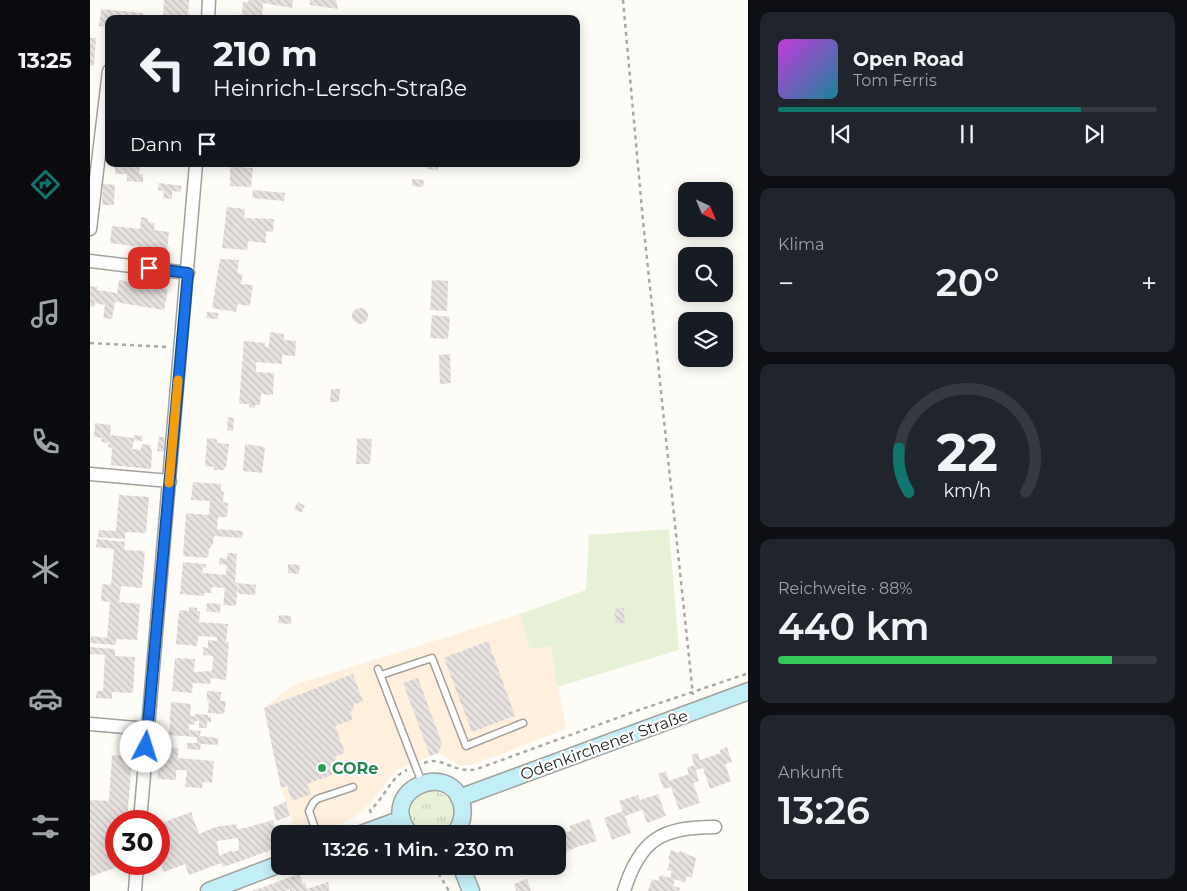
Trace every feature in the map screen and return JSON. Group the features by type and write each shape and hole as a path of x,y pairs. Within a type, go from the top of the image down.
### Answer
{"main road":[{"name":"Odenkirchener Straße","path":"459,798 748,691"},
{"path":"404,825 402,805 405,797 422,783 430,782 443,784 454,790 459,798 462,815 459,825"},
{"path":"385,825 402,819"},
{"path":"209,891 271,867"},
{"path":"465,875 471,891"}],"street":[{"path":"208,15 209,0"},
{"path":"90,228 105,104"},
{"path":"141,810 196,167"},
{"path":"90,261 188,273"},
{"path":"90,474 170,481"},
{"path":"90,724 148,728"},
{"path":"624,891 640,854 658,838 687,828 715,827"},
{"path":"135,891 136,875"}],"lane":[{"path":"422,783 380,672 432,658 466,746 523,722"},
{"path":"314,825 309,811 313,803 353,787"}],"path":[{"path":"623,0 643,221 695,711"},
{"path":"90,343 181,348"},
{"path":"375,825 370,810 380,800 396,775 415,767 434,760 463,771 477,770 632,712 748,673"},
{"path":"440,875 449,891"}],"shaded area":[{"path":"520,614 530,648 551,646 566,729 472,765 459,765 438,753 396,770 374,799 358,815 340,825 294,825 281,788 264,708 294,685"}],"green space":[{"path":"669,529 679,650 557,687 551,646 530,649 520,614 586,590 589,535"},
{"path":"432,791 447,797 453,812 448,825 416,825 411,812 417,797"}],"building":[{"path":"164,0 189,0 188,15 163,15"},
{"path":"249,0 293,0 292,8 263,3 262,15 238,15 242,14 243,2 248,2"},
{"path":"310,0 336,0 338,9 310,5"},
{"path":"101,9 143,13 143,15 105,15 105,27 99,26"},
{"path":"90,38 96,38 94,66 90,65"},
{"path":"115,167 140,167 139,174 143,174 143,182 127,181 127,174 115,174"},
{"path":"230,167 253,168 251,187 230,186"},
{"path":"426,167 438,167 438,170 426,169"},
{"path":"412,179 424,180 423,187 412,186"},
{"path":"159,183 182,186 181,192 172,191 172,199 163,198 164,191 158,190"},
{"path":"103,184 115,185 114,205 102,205"},
{"path":"253,190 285,193 284,201 252,198"},
{"path":"227,207 245,209 244,218 274,219 273,232 266,231 266,243 248,241 247,250 222,248"},
{"path":"141,217 148,218 148,222 155,223 154,230 169,232 167,250 110,243 112,226 140,229"},
{"path":"220,259 239,260 237,273 243,274 241,284 253,285 250,306 238,304 236,312 212,308"},
{"path":"119,280 168,289 164,310 115,302 112,319 103,318 105,305 95,303 94,307 90,306 90,286 98,287 97,290 117,293"},
{"path":"432,280 448,281 447,311 430,310"},
{"path":"360,308 366,310 368,316 366,322 360,324 354,322 352,316 354,310"},
{"path":"207,312 218,313 218,319 206,318"},
{"path":"432,315 450,317 448,339 430,338"},
{"path":"270,332 284,334 284,340 296,341 295,356 282,355 282,364 256,362 256,372 274,373 273,395 261,394 260,405 255,405 255,408 249,407 249,404 239,404 244,341 265,343 265,347 269,347"},
{"path":"450,354 451,383 440,384 439,355"},
{"path":"331,389 340,389 339,402 330,402"},
{"path":"228,417 234,418 233,431 227,430"},
{"path":"95,423 111,425 110,435 134,438 134,435 143,436 142,441 134,440 132,449 141,450 142,444 151,445 151,469 111,465 112,448 108,447 109,443 101,442 102,438 94,437"},
{"path":"159,437 165,437 164,452 157,451"},
{"path":"207,438 217,439 217,443 229,444 226,468 224,470 214,470 214,467 205,466"},
{"path":"357,438 372,439 370,464 356,464"},
{"path":"245,444 265,447 262,473 243,471"},
{"path":"193,482 221,484 221,491 224,492 223,502 228,503 227,517 218,517 217,529 243,531 242,538 214,536 208,558 183,556 186,513 209,515 210,501 191,500"},
{"path":"119,495 149,497 146,533 125,532 125,539 98,537 99,530 116,531"},
{"path":"298,502 305,506 301,513 294,509"},
{"path":"97,539 125,542 124,550 145,551 142,588 121,586 119,602 140,604 137,640 116,639 116,645 90,643 91,636 107,638 110,602 101,601 102,584 111,585 114,549 96,547"},
{"path":"228,553 237,553 235,582 238,583 236,606 223,605 225,588 212,587 211,593 204,593 204,596 180,594 183,562 206,564 206,568 203,567 202,573 226,575 227,565 219,564 219,558 227,559"},
{"path":"288,564 300,565 299,574 288,573"},
{"path":"239,583 256,585 255,595 240,594 238,592"},
{"path":"207,603 221,604 220,613 206,611"},
{"path":"189,607 197,608 197,611 200,612 199,622 228,624 226,642 229,642 226,680 211,678 210,684 193,682 192,693 172,691 175,658 195,659 194,672 212,671 213,656 203,655 203,647 208,648 208,640 217,641 217,637 198,636 197,646 176,644 179,610 189,611"},
{"path":"624,608 625,623 616,623 614,609"},
{"path":"279,615 291,616 291,624 278,623"},
{"path":"488,641 515,716 472,732 444,658"},
{"path":"90,647 115,649 115,656 135,657 133,693 112,692 112,699 96,698 97,691 103,691 105,655 90,654"},
{"path":"353,674 363,701 353,705 354,710 350,711 353,719 335,726 345,753 335,756 340,772 307,784 311,794 292,801 287,786 281,788 264,708"},
{"path":"418,678 442,744 438,753 430,756 403,683"},
{"path":"207,691 221,692 220,701 226,701 224,714 208,713 209,700 207,700"},
{"path":"171,702 191,704 190,716 195,716 195,714 211,717 211,722 207,722 207,728 199,728 199,721 195,721 195,725 189,724 189,730 201,731 200,736 218,738 218,745 201,744 200,750 187,749 187,743 197,743 197,737 169,735"},
{"path":"160,746 178,748 178,758 214,761 212,783 203,782 202,788 185,787 187,771 185,770 176,770 176,780 157,779"},
{"path":"727,747 732,762 725,764 731,781 710,789 703,768 696,770 691,755 698,753 700,760 721,753 720,750"},
{"path":"112,755 132,757 128,810 105,810 105,871 90,877 90,800 109,801"},
{"path":"694,765 699,781 693,783 700,803 679,810 671,787 664,789 658,774 666,771 669,781 689,774 687,768"},
{"path":"658,794 666,816 647,823 642,810 625,816 631,833 612,840 604,818 623,811 619,801 638,795 640,800"},
{"path":"286,802 290,816 276,821 273,807"},
{"path":"191,812 199,834 215,827 237,824 237,829 273,820 275,825 271,825 271,850 223,867 221,863 189,875 185,864 170,870 170,820","holes":["238,838 239,850 232,852 232,850 219,856 217,841"]},
{"path":"589,819 597,841 566,852 566,833 571,831 569,826"},
{"path":"671,850 679,853 680,851 696,858 692,878 687,876 685,883 675,879 673,886 680,888 679,891 648,891 652,879 658,881 660,875 670,878 672,871 667,870"},
{"path":"299,875 307,889 328,882 330,891 290,891 290,889 285,891 252,891"},
{"path":"527,879 531,891 516,891 514,884"}],"slow traffic":[{"path":"169,483 178,380"}],"place":[{"name":"CORe","path":"322,768"}],"route":[{"path":"146,747 188,273 149,268"}]}
